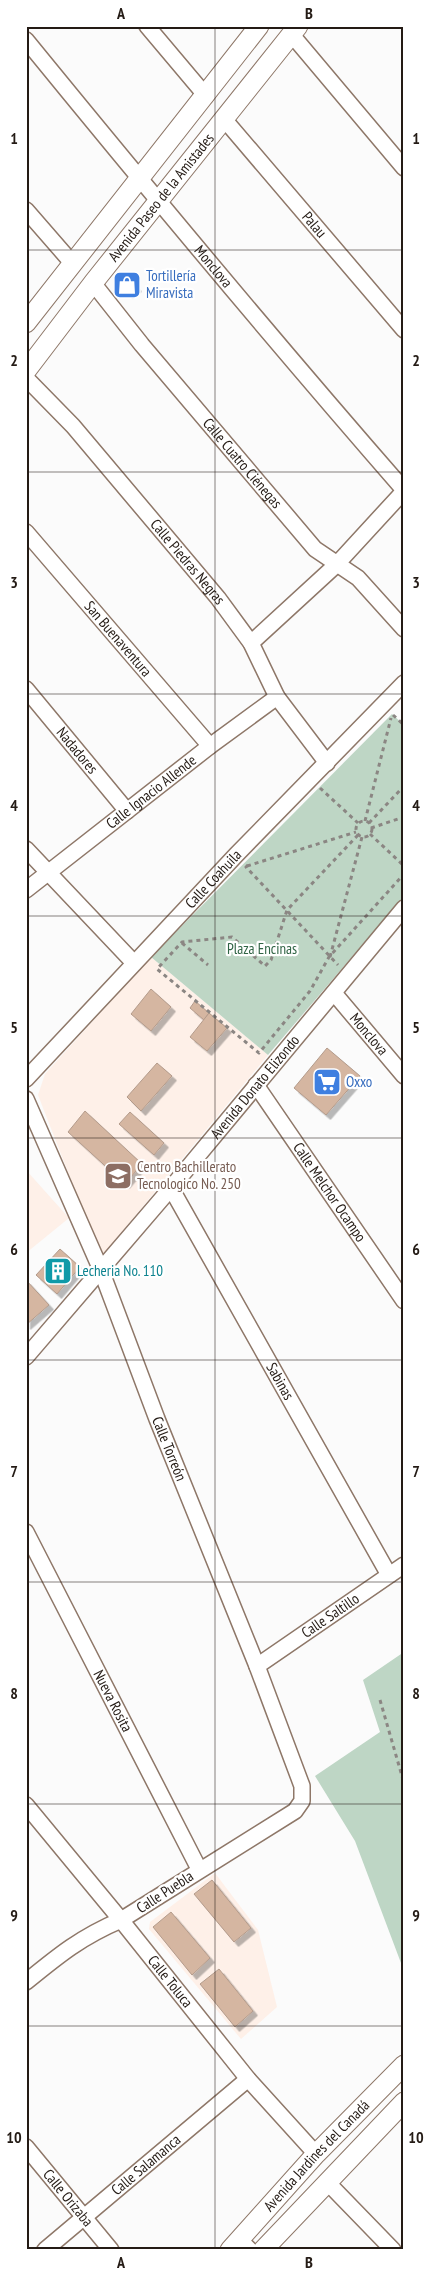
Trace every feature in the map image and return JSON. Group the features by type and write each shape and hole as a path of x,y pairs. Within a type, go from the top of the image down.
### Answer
{"street":[{"path":"147,26 206,96"},
{"name":"Avenida Paseo de la Amistades","path":"26,323 206,96 259,26"},
{"path":"295,31 404,168"},
{"name":"Avenida Paseo de la Amistades","path":"26,371 93,283 295,31"},
{"name":"Monclova","path":"26,40 159,203 404,491"},
{"name":"Palau","path":"224,119 404,330"},
{"path":"26,210 73,264"},
{"name":"Calle Cuatro Ciénegas","path":"93,283 142,345 315,549 336,565 358,578 404,629"},
{"name":"Calle Piedras Negras","path":"26,378 73,426 218,598 251,644 277,697 327,763"},
{"path":"251,644 336,565 404,491"},
{"name":"San Buenaventura","path":"26,532 210,746"},
{"name":"Calle Coahuila","path":"26,1079 236,855 404,683"},
{"name":"Nadadores","path":"26,689 127,811"},
{"name":"Calle Ignacio Allende","path":"26,890 210,746 277,697"},
{"path":"26,849 134,963"},
{"name":"Avenida Donato Elizondo","path":"26,1357 171,1188 404,908"},
{"name":"Monclova","path":"334,993 404,1076"},
{"name":"Calle Melchor Ocampo","path":"256,1085 404,1300"},
{"name":"Calle Torreón","path":"26,1099 101,1270 157,1419 302,1786 302,1800"},
{"name":"Sabinas","path":"171,1188 389,1575"},
{"name":"Nueva Rosita","path":"26,1532 199,1869"},
{"name":"Calle Saltillo","path":"256,1666 404,1565"},
{"name":"Calle Puebla","path":"26,1982 66,1949 92,1932 121,1920 199,1869 295,1811 302,1800"},
{"name":"Calle Toluca","path":"26,1805 248,2079 316,2154"},
{"name":"Avenida Jardines del Canadá","path":"240,2246 316,2154 404,2065"},
{"name":"Calle Salamanca","path":"45,2250 248,2079"},
{"name":"Avenida Jardines del Canadá","path":"263,2250 327,2182 400,2113"},
{"name":"Calle Orizaba","path":"26,2147 111,2250"},
{"path":"327,2182 393,2250"}],"path":[{"path":"386,721 392,714"},
{"path":"392,714 404,725"},
{"path":"370,834 371,828 367,822 392,714"},
{"path":"314,796 327,782"},
{"path":"358,824 367,822 404,786"},
{"path":"321,789 358,824 359,834 330,957"},
{"path":"371,828 404,817"},
{"path":"359,834 287,910 271,960 265,966 232,938 182,942 157,968 259,1053 310,991 330,957 404,874"},
{"path":"246,867 359,834 370,834 404,866"},
{"path":"246,867 253,860"},
{"path":"246,867 330,957"},
{"path":"182,942 208,965"},
{"path":"380,1700 404,1783"}],"shaded area":[{"name":"Centro Bachillerato Tecnologico No. 250","path":"151,957 268,1055 101,1257 38,1095 45,1074"},
{"path":"26,1170 69,1218 26,1253"},
{"path":"215,1873 258,1930 277,2007 241,2039 149,1929 150,1922"}],"green space":[{"name":"Plaza Encinas","path":"392,714 404,725 404,896 268,1055 151,957"},
{"path":"404,1652 404,1971 355,1841 315,1776 380,1732 363,1680"}],"building":[{"name":"Tortillería Miravista","path":"125,275 137,287 128,294 118,283"},
{"path":"151,989 171,1007 151,1031 131,1014"},
{"path":"195,1001 209,1013 204,1020 190,1008"},
{"path":"209,1013 227,1028 207,1051 190,1037"},
{"name":"Oxxo","path":"327,1048 360,1076 326,1115 294,1088"},
{"path":"157,1063 172,1076 141,1111 127,1097"},
{"path":"85,1111 142,1164 125,1184 68,1132"},
{"path":"130,1112 164,1143 154,1155 119,1124"},
{"name":"Lecheria No. 110","path":"60,1249 80,1267 57,1294 36,1275"},
{"path":"26,1280 49,1305 26,1325"},
{"path":"212,1880 251,1928 234,1942 194,1894"},
{"path":"171,1912 210,1958 192,1975 153,1927"},
{"path":"219,1969 253,2011 235,2027 200,1984"}],"place":[{"name":"Tortillería Miravista","path":"127,285"},
{"name":"Oxxo","path":"327,1082"},
{"name":"Centro Bachillerato Tecnologico No. 250","path":"118,1176"},
{"name":"Lecheria No. 110","path":"58,1271"}]}
